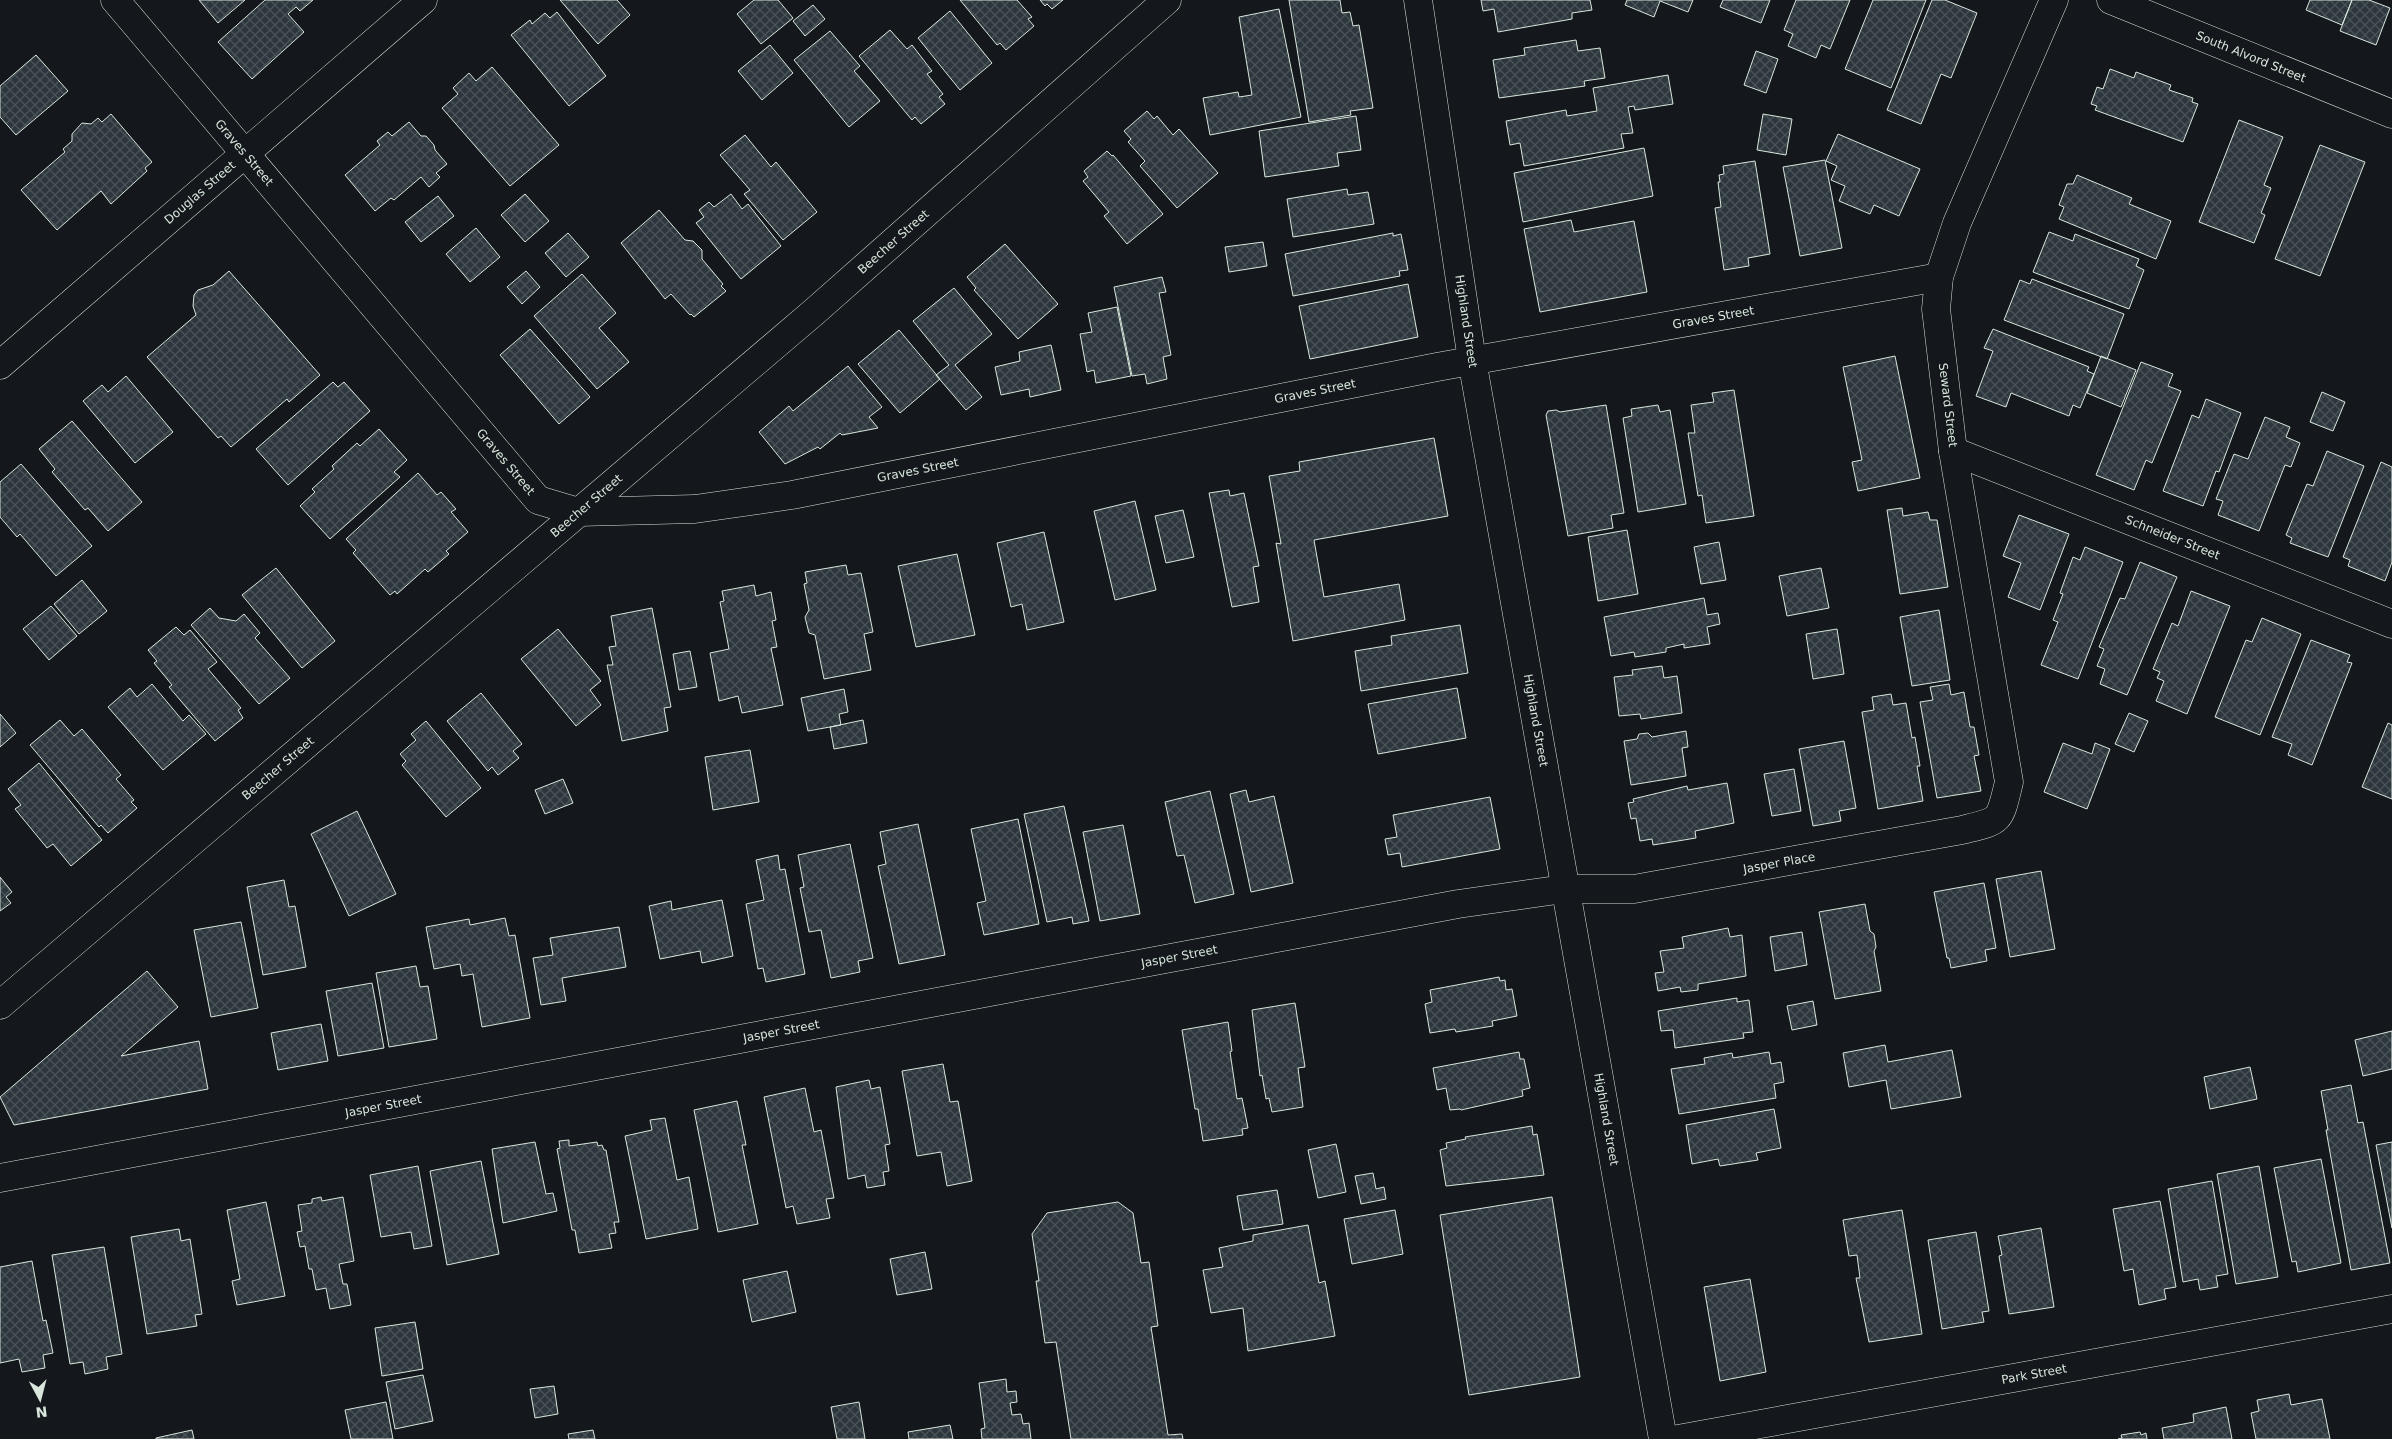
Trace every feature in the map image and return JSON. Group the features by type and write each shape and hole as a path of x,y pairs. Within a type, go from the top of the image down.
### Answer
{"street":[{"name":"Graves Street","path":"115,0 538,500 578,512 695,509 792,495 1472,360 1939,277"},
{"name":"Douglas Street","path":"0,365 423,0"},
{"name":"Beecher Street","path":"0,1005 814,312 1167,0"},
{"name":"Highland Street","path":"1418,0 1472,360 1564,889 1663,1439"},
{"name":"Seward Street","path":"1991,823 2001,814 2008,782 1953,450 1936,309 1939,277 1957,223 2054,0"},
{"name":"South Alvord Street","path":"2111,0 2392,114"},
{"name":"Schneider Street","path":"1953,450 2392,624"},
{"name":"Jasper Place","path":"1564,889 1634,888 1962,830 1991,823"},
{"name":"Jasper Street","path":"0,1178 1438,907 1564,889"},
{"name":"Park Street","path":"1678,1439 2392,1309"}],"building":[{"path":"199,0 245,0 218,23"},
{"path":"265,0 313,0 300,11 296,7 288,14 304,32 252,79 218,42"},
{"path":"560,0 617,0 630,15 598,44"},
{"path":"754,0 778,0 793,18 761,44 737,14"},
{"path":"960,0 1017,0 1032,17 1028,19 1034,26 1006,50 1000,43 997,45"},
{"path":"1040,0 1063,0 1052,9 1047,4 1045,6"},
{"path":"1289,0 1340,0 1342,13 1350,12 1353,26 1359,25 1373,108 1350,111 1351,115 1309,122"},
{"path":"1481,0 1590,0 1592,10 1572,13 1572,19 1498,32 1494,9 1483,11"},
{"path":"1627,0 1693,0 1688,12 1660,1 1654,17 1625,5"},
{"path":"1723,0 1770,0 1761,23 1720,7"},
{"path":"1796,0 1850,0 1830,49 1821,45 1816,58 1788,46 1793,34 1784,30"},
{"path":"1873,0 1926,0 1891,88 1845,69"},
{"path":"1932,0 1945,0 1977,13 1951,78 1941,74 1921,124 1887,110"},
{"path":"2310,0 2352,0 2342,25 2306,10"},
{"path":"2352,0 2369,0 2390,8 2376,45 2340,31"},
{"path":"813,5 825,19 805,36 793,21"},
{"path":"1279,9 1301,117 1210,135 1203,98 1238,92 1239,97 1252,95 1239,17"},
{"path":"950,11 992,63 960,90 918,38"},
{"path":"557,12 606,76 569,106 511,35 530,20 532,24 545,13 550,18"},
{"path":"890,30 907,49 912,45 932,71 927,74 943,94 939,97 945,104 921,124 915,117 912,120 859,56"},
{"path":"830,31 860,66 854,71 880,101 849,127 794,60"},
{"path":"1576,40 1578,51 1600,48 1605,78 1584,81 1585,86 1499,98 1493,60 1525,55 1524,48"},
{"path":"770,45 793,73 762,100 738,71"},
{"path":"1756,51 1778,59 1766,93 1744,85"},
{"path":"36,55 68,91 16,135 0,117 0,86"},
{"path":"492,67 559,145 510,186 442,108 458,94 453,88 469,73 476,81"},
{"path":"2110,69 2134,78 2136,72 2171,85 2169,90 2193,98 2192,102 2198,104 2183,142 2095,110 2097,106 2091,104 2097,87 2103,89"},
{"path":"1668,75 1673,104 1635,110 1634,106 1628,107 1633,133 1621,134 1624,148 1524,166 1520,143 1510,145 1506,121 1566,110 1567,116 1597,111 1593,88"},
{"path":"1147,111 1154,119 1157,116 1173,135 1179,129 1218,173 1177,208 1140,166 1145,161 1128,142 1131,139 1124,131"},
{"path":"111,114 152,162 145,168 147,171 111,204 101,191 57,230 21,190 65,152 63,149 72,141 72,134 82,123 91,124 98,118 102,122"},
{"path":"1763,114 1792,119 1786,155 1757,150"},
{"path":"1356,116 1361,150 1337,153 1339,166 1265,177 1259,131"},
{"path":"2239,120 2283,137 2264,185 2271,188 2261,213 2265,215 2254,243 2199,222"},
{"path":"409,122 421,136 426,136 447,164 436,173 440,177 429,187 421,177 394,200 391,198 375,211 345,175 380,145 377,141 388,132 392,136"},
{"path":"1838,134 1920,169 1899,216 1874,205 1870,214 1839,201 1845,186 1831,180 1837,166 1826,161"},
{"path":"745,135 771,167 776,162 817,212 783,240 744,194 750,190 720,155"},
{"path":"2320,145 2365,162 2320,276 2275,259"},
{"path":"1644,148 1653,196 1523,222 1514,173"},
{"path":"1107,151 1113,155 1163,214 1127,244 1104,216 1109,212 1083,181 1088,177 1084,171"},
{"path":"1825,160 1842,248 1800,256 1783,167"},
{"path":"1755,161 1770,254 1748,258 1749,266 1724,270 1715,208 1721,207 1719,175 1724,174 1723,166"},
{"path":"2077,175 2132,198 2129,204 2171,221 2156,259 2059,219 2064,207 2059,205 2067,184 2073,184"},
{"path":"1347,189 1348,195 1368,192 1374,224 1293,237 1287,199"},
{"path":"525,194 549,221 525,242 501,215"},
{"path":"731,194 742,209 748,204 781,246 741,279 696,223 704,217 699,210 709,202 714,207"},
{"path":"438,196 454,216 421,242 405,222"},
{"path":"659,210 685,240 693,241 702,250 702,259 723,284 721,286 726,291 694,317 671,294 665,299 621,243"},
{"path":"1571,220 1574,232 1634,221 1647,292 1540,312 1524,229"},
{"path":"476,228 500,257 470,282 446,254"},
{"path":"2049,232 2073,241 2075,234 2139,259 2136,266 2144,270 2129,309 2033,272"},
{"path":"568,233 589,257 566,277 545,253"},
{"path":"1393,233 1393,236 1401,234 1408,270 1399,271 1400,276 1293,296 1285,254"},
{"path":"1263,242 1267,266 1229,272 1225,247"},
{"path":"1005,244 1058,304 1018,339 974,290 976,288 967,277"},
{"path":"229,271 320,375 289,402 287,399 231,447 221,436 218,438 147,357 196,315 193,306 194,295 198,290 213,285"},
{"path":"526,271 540,287 522,304 507,287"},
{"path":"582,274 616,313 599,328 629,362 597,389 534,316"},
{"path":"1162,277 1166,292 1159,293 1171,355 1163,357 1167,379 1147,384 1145,374 1132,376 1114,287"},
{"path":"2032,279 2124,314 2107,359 2004,320 2020,280 2030,284"},
{"path":"1408,284 1418,337 1310,359 1299,306"},
{"path":"954,288 992,334 955,365 982,397 966,410 936,375 949,365 913,321"},
{"path":"1117,307 1131,376 1096,383 1094,370 1087,372 1080,334 1092,332 1088,313"},
{"path":"530,329 590,397 559,424 500,355"},
{"path":"1993,329 2089,367 2087,371 2094,374 2080,408 2073,405 2069,416 2011,393 2006,407 1976,396 1993,351 1984,348"},
{"path":"899,330 940,379 900,413 858,364"},
{"path":"1051,345 1061,390 1030,397 1029,389 1001,395 995,367 1020,361 1019,352"},
{"path":"1895,356 1920,478 1858,491 1852,462 1862,460 1843,367"},
{"path":"2101,356 2136,370 2121,407 2087,393"},
{"path":"2141,362 2173,374 2168,386 2181,391 2152,463 2146,460 2134,490 2096,475"},
{"path":"848,366 882,407 869,417 878,428 842,435 840,433 820,449 818,447 785,464 759,432 789,406 793,411"},
{"path":"126,376 173,432 135,463 83,401 102,385 108,392"},
{"path":"333,382 338,387 344,382 370,411 288,485 256,449"},
{"path":"1734,390 1754,516 1706,523 1702,495 1698,496 1688,433 1695,433 1691,405 1714,402 1712,393"},
{"path":"2322,392 2345,402 2333,431 2310,422"},
{"path":"2206,399 2241,413 2219,472 2216,471 2203,506 2163,491 2192,415 2199,418"},
{"path":"1606,405 1624,513 1611,515 1613,528 1568,536 1546,415 1548,411 1556,410 1560,412"},
{"path":"1658,405 1660,412 1670,410 1686,504 1638,512 1623,418 1632,416 1631,409"},
{"path":"2265,417 2290,427 2286,437 2300,443 2291,467 2285,465 2259,531 2218,515 2223,501 2216,499 2234,454 2248,459"},
{"path":"72,421 142,502 108,531 88,508 85,510 52,472 55,469 39,449"},
{"path":"379,429 407,460 394,472 400,477 330,539 300,506 315,492 312,489 334,469 332,466 357,443 360,446"},
{"path":"1434,438 1448,516 1314,540 1324,597 1399,584 1405,620 1293,641 1276,543 1281,544 1269,476 1300,471 1299,462"},
{"path":"2327,451 2364,466 2328,557 2290,543 2292,538 2286,535 2307,484 2313,486"},
{"path":"2381,462 2392,467 2392,562 2385,581 2348,566 2350,560 2343,557"},
{"path":"21,464 92,546 56,576 20,534 17,537 0,517 0,482"},
{"path":"418,473 437,495 441,492 456,509 451,512 468,532 446,551 449,554 428,572 425,569 397,594 395,591 390,595 353,553 356,550 346,539"},
{"path":"1229,490 1230,496 1244,493 1259,566 1253,567 1259,602 1232,607 1209,493"},
{"path":"1135,501 1156,590 1115,600 1094,511"},
{"path":"1902,508 1903,516 1928,512 1930,520 1937,520 1948,587 1900,594 1887,510"},
{"path":"1183,510 1194,557 1166,563 1155,516"},
{"path":"2019,515 2069,534 2040,610 2008,597 2021,563 2003,556"},
{"path":"1627,530 1638,594 1598,601 1588,537"},
{"path":"1044,532 1064,622 1027,630 1022,604 1011,607 997,543"},
{"path":"1719,542 1726,580 1701,584 1694,547"},
{"path":"2085,547 2123,562 2078,679 2041,665 2058,622 2053,620 2063,594 2060,593 2073,557 2080,560"},
{"path":"957,554 975,635 916,647 898,566"},
{"path":"2140,562 2177,577 2127,695 2100,684 2105,669 2097,666 2104,649 2099,647 2120,598 2125,599"},
{"path":"846,565 848,575 861,573 873,632 864,634 871,670 824,679 815,635 809,633 805,617 809,610 804,584 807,583 805,572"},
{"path":"276,568 335,641 302,668 242,595"},
{"path":"1821,568 1829,608 1787,616 1779,576"},
{"path":"82,580 107,611 79,634 54,604"},
{"path":"754,585 756,596 771,592 776,620 772,621 777,647 771,648 783,705 742,713 738,696 719,701 710,653 729,649 720,602 724,601 722,591"},
{"path":"2191,591 2230,606 2187,714 2156,701 2164,681 2157,678 2160,672 2153,669 2172,623 2178,626"},
{"path":"1704,598 1707,615 1718,613 1720,624 1707,627 1710,644 1684,648 1684,644 1666,648 1666,652 1635,657 1634,652 1611,656 1604,617"},
{"path":"51,606 77,636 49,660 23,629"},
{"path":"210,608 219,618 236,621 244,614 260,633 255,638 290,678 259,704 191,625"},
{"path":"652,608 671,707 664,708 668,731 622,741 607,665 613,665 609,647 616,646 611,616"},
{"path":"1939,610 1950,680 1912,686 1900,617"},
{"path":"2262,618 2301,634 2260,735 2215,717 2246,640 2252,642"},
{"path":"1460,625 1468,673 1361,691 1355,651 1392,645 1391,636"},
{"path":"176,627 184,635 190,630 217,662 208,669 241,708 238,710 243,718 215,741 169,687 172,685 154,663 157,661 148,650"},
{"path":"558,629 601,681 590,690 601,705 576,726 521,659"},
{"path":"1837,629 1844,674 1813,679 1806,634"},
{"path":"2311,640 2350,655 2347,662 2352,663 2312,765 2288,755 2292,744 2272,737"},
{"path":"690,651 697,687 679,690 673,654"},
{"path":"1662,666 1664,678 1677,676 1682,713 1641,719 1640,714 1619,716 1614,677 1633,675 1632,670"},
{"path":"152,684 183,721 189,715 206,734 163,770 108,707 130,688 137,697"},
{"path":"1949,684 1951,695 1964,692 1970,727 1974,727 1979,755 1974,756 1981,791 1937,798 1920,702 1933,700 1930,687"},
{"path":"1457,688 1466,738 1378,754 1368,704"},
{"path":"844,689 848,712 839,714 841,725 808,731 801,698"},
{"path":"481,693 522,744 513,751 519,758 498,775 492,767 488,771 447,721"},
{"path":"1891,694 1893,705 1906,703 1912,738 1915,737 1920,766 1917,766 1923,801 1878,809 1862,712 1874,710 1872,697"},
{"path":"2129,713 2148,721 2134,752 2115,744"},
{"path":"0,714 16,733 0,747"},
{"path":"60,720 74,736 82,729 121,775 116,779 134,800 131,802 137,808 108,833 101,825 99,827 30,745"},
{"path":"863,720 867,743 834,749 830,727"},
{"path":"426,721 481,788 446,817 402,765 406,761 400,754 416,740 411,734"},
{"path":"2388,723 2392,725 2392,799 2362,787"},
{"path":"1686,731 1688,747 1682,748 1686,776 1631,785 1624,741 1637,739 1639,734 1648,733 1652,737"},
{"path":"1844,741 1856,808 1839,811 1841,821 1813,826 1799,749"},
{"path":"2063,743 2092,754 2095,743 2110,749 2087,809 2044,792"},
{"path":"750,750 759,802 713,810 705,757"},
{"path":"39,763 102,840 71,866 53,844 47,848 15,809 21,805 8,789"},
{"path":"1794,769 1801,811 1772,816 1764,774"},
{"path":"563,779 573,803 545,814 535,790"},
{"path":"1727,783 1734,823 1695,831 1696,838 1653,845 1652,839 1640,841 1636,818 1631,819 1628,803 1634,802 1633,799 1687,786 1688,790"},
{"path":"1246,790 1249,802 1274,796 1293,883 1251,892 1230,794"},
{"path":"1210,791 1234,894 1195,903 1184,855 1177,856 1165,802"},
{"path":"1490,797 1500,849 1402,867 1400,853 1388,855 1385,839 1397,837 1393,815"},
{"path":"1064,806 1089,921 1073,924 1072,917 1047,922 1024,814"},
{"path":"357,811 396,894 349,916 311,834"},
{"path":"1018,819 1039,924 984,935 977,903 986,901 971,829"},
{"path":"918,824 945,955 899,964 878,866 886,864 880,832"},
{"path":"1123,825 1140,914 1100,921 1083,832"},
{"path":"850,844 873,958 858,961 860,972 831,978 821,930 809,932 800,888 804,887 798,855"},
{"path":"778,855 780,870 785,869 805,974 766,982 763,968 758,969 746,904 764,900 756,860"},
{"path":"2041,871 2055,949 2010,957 1996,879"},
{"path":"0,877 12,892 6,897 11,903 0,911"},
{"path":"284,880 289,907 295,906 306,967 263,975 247,887"},
{"path":"1984,883 1996,948 1985,950 1987,961 1951,968 1949,958 1947,958 1934,892"},
{"path":"722,900 733,956 702,963 700,951 660,959 649,906 671,901 672,910"},
{"path":"1865,904 1870,931 1874,934 1876,947 1874,951 1881,991 1835,999 1819,912"},
{"path":"505,918 509,936 515,935 530,1018 482,1027 473,974 462,976 460,964 434,969 426,927 469,919 470,925"},
{"path":"241,922 258,1008 211,1017 194,930"},
{"path":"619,927 626,967 562,978 566,1001 541,1005 533,958 553,955 550,938"},
{"path":"1728,928 1730,937 1742,935 1746,976 1698,984 1698,990 1681,992 1680,987 1658,991 1655,973 1664,972 1660,951 1684,948 1682,937"},
{"path":"1802,932 1807,965 1775,971 1770,937"},
{"path":"416,966 420,987 428,986 437,1039 389,1047 376,973"},
{"path":"147,971 178,1007 121,1056 199,1041 208,1089 14,1125 0,1097"},
{"path":"1499,977 1500,981 1505,980 1506,990 1512,989 1517,1016 1492,1021 1493,1026 1456,1032 1455,1029 1430,1033 1425,1004 1432,1002 1430,990"},
{"path":"372,983 384,1048 338,1056 326,991"},
{"path":"1737,998 1737,1002 1749,1000 1753,1032 1743,1033 1744,1038 1675,1048 1673,1030 1661,1031 1658,1011"},
{"path":"1813,1001 1817,1025 1792,1030 1787,1006"},
{"path":"1295,1003 1305,1067 1298,1068 1303,1107 1272,1112 1269,1098 1266,1099 1262,1075 1260,1076 1252,1010"},
{"path":"1228,1022 1237,1099 1242,1098 1248,1128 1242,1129 1243,1135 1203,1141 1198,1109 1195,1109 1182,1030"},
{"path":"321,1024 328,1061 278,1070 271,1033"},
{"path":"2392,1031 2392,1069 2363,1076 2355,1040"},
{"path":"1885,1045 1888,1062 1952,1050 1961,1097 1891,1109 1886,1080 1849,1087 1843,1053"},
{"path":"1519,1052 1520,1059 1524,1059 1530,1088 1522,1090 1523,1096 1461,1110 1450,1110 1446,1088 1437,1090 1433,1068"},
{"path":"1769,1052 1771,1064 1781,1062 1784,1082 1774,1084 1776,1098 1679,1114 1671,1069 1705,1064 1704,1058 1732,1053 1733,1058"},
{"path":"943,1064 950,1102 958,1101 972,1181 947,1186 941,1152 917,1156 902,1071"},
{"path":"2250,1067 2257,1099 2210,1109 2204,1077"},
{"path":"869,1080 871,1089 880,1087 890,1144 885,1145 889,1171 883,1172 885,1185 867,1188 865,1175 848,1179 836,1087"},
{"path":"2351,1085 2358,1123 2363,1122 2390,1263 2351,1270 2326,1130 2328,1130 2321,1091"},
{"path":"805,1088 814,1132 821,1130 834,1198 826,1199 830,1218 797,1224 793,1206 786,1208 764,1097"},
{"path":"737,1101 746,1145 742,1145 758,1224 718,1232 694,1110"},
{"path":"1774,1109 1781,1148 1756,1153 1758,1160 1720,1166 1718,1159 1692,1164 1686,1125"},
{"path":"665,1118 677,1180 689,1177 698,1229 646,1239 625,1136 652,1130 650,1120"},
{"path":"1532,1126 1533,1135 1537,1134 1544,1175 1446,1186 1440,1150 1447,1148 1446,1143 1466,1139 1465,1137"},
{"path":"569,1140 569,1146 597,1142 598,1146 602,1145 604,1150 606,1150 619,1222 614,1222 616,1233 609,1234 612,1248 579,1253 575,1230 572,1230 557,1149 560,1148 559,1141"},
{"path":"535,1142 546,1194 553,1193 557,1211 503,1223 492,1149"},
{"path":"2392,1142 2392,1228 2376,1145"},
{"path":"1336,1144 1346,1192 1318,1198 1308,1150"},
{"path":"2321,1159 2341,1263 2298,1272 2296,1261 2292,1262 2274,1168"},
{"path":"481,1161 499,1254 447,1265 430,1171"},
{"path":"418,1166 432,1246 414,1249 411,1232 381,1237 370,1175"},
{"path":"2259,1166 2278,1277 2236,1284 2217,1174"},
{"path":"1373,1173 1376,1189 1384,1187 1386,1199 1361,1204 1355,1176"},
{"path":"2212,1181 2228,1274 2216,1276 2218,1287 2200,1290 2198,1279 2183,1282 2168,1189"},
{"path":"1277,1190 1283,1224 1243,1230 1237,1196"},
{"path":"321,1197 322,1201 343,1197 354,1261 339,1264 343,1284 347,1284 351,1305 330,1309 326,1288 316,1290 312,1269 309,1269 305,1246 300,1247 297,1232 302,1231 298,1205 312,1203 312,1199"},
{"path":"1552,1197 1580,1377 1469,1395 1440,1215"},
{"path":"2160,1201 2176,1287 2164,1289 2166,1299 2139,1305 2133,1269 2124,1271 2113,1209"},
{"path":"266,1202 285,1296 237,1305 232,1281 240,1279 227,1210"},
{"path":"1118,1202 1133,1213 1141,1263 1149,1262 1158,1326 1151,1327 1168,1435 1182,1434 1183,1439 1071,1439 1056,1342 1045,1343 1036,1281 1039,1281 1032,1234 1047,1213"},
{"path":"1395,1210 1403,1254 1352,1264 1344,1219"},
{"path":"1902,1210 1922,1334 1869,1342 1856,1278 1860,1278 1857,1255 1849,1256 1843,1220"},
{"path":"1308,1225 1319,1283 1325,1281 1335,1336 1248,1351 1243,1308 1211,1313 1203,1270 1223,1267 1219,1248 1253,1241 1253,1235"},
{"path":"2041,1228 2054,1307 2009,1314 1999,1256 2002,1255 1998,1236"},
{"path":"179,1229 181,1241 190,1239 202,1314 195,1315 197,1326 147,1334 131,1237"},
{"path":"1976,1232 1989,1311 1982,1312 1984,1322 1942,1329 1928,1240"},
{"path":"104,1247 122,1354 106,1357 108,1369 85,1374 83,1362 70,1364 52,1255"},
{"path":"925,1252 932,1289 897,1295 890,1259"},
{"path":"32,1261 43,1321 46,1320 53,1353 43,1355 45,1368 22,1372 19,1359 0,1363 0,1267"},
{"path":"787,1271 796,1312 752,1322 743,1280"},
{"path":"1750,1279 1766,1372 1720,1381 1704,1287"},
{"path":"415,1322 423,1369 382,1376 375,1328"},
{"path":"423,1375 433,1421 395,1429 386,1382"},
{"path":"1006,1379 1007,1392 1016,1391 1017,1402 1010,1403 1012,1415 1021,1414 1023,1424 1029,1423 1031,1439 982,1439 981,1429 985,1428 979,1383"},
{"path":"554,1386 558,1414 535,1418 530,1389"},
{"path":"2289,1394 2291,1405 2322,1399 2330,1439 2256,1439 2251,1413 2259,1411 2257,1400"},
{"path":"386,1402 393,1439 351,1439 345,1410"},
{"path":"859,1402 865,1439 837,1439 831,1407"},
{"path":"2226,1407 2232,1439 2164,1439 2162,1428 2194,1422 2193,1414"},
{"path":"950,1425 953,1439 909,1439 908,1432"},
{"path":"192,1430 194,1439 156,1439 156,1438"},
{"path":"593,1430 595,1439 569,1439 568,1434"},
{"path":"2140,1432 2141,1435 2146,1433 2147,1439 2118,1439 2122,1438 2121,1435"}]}
